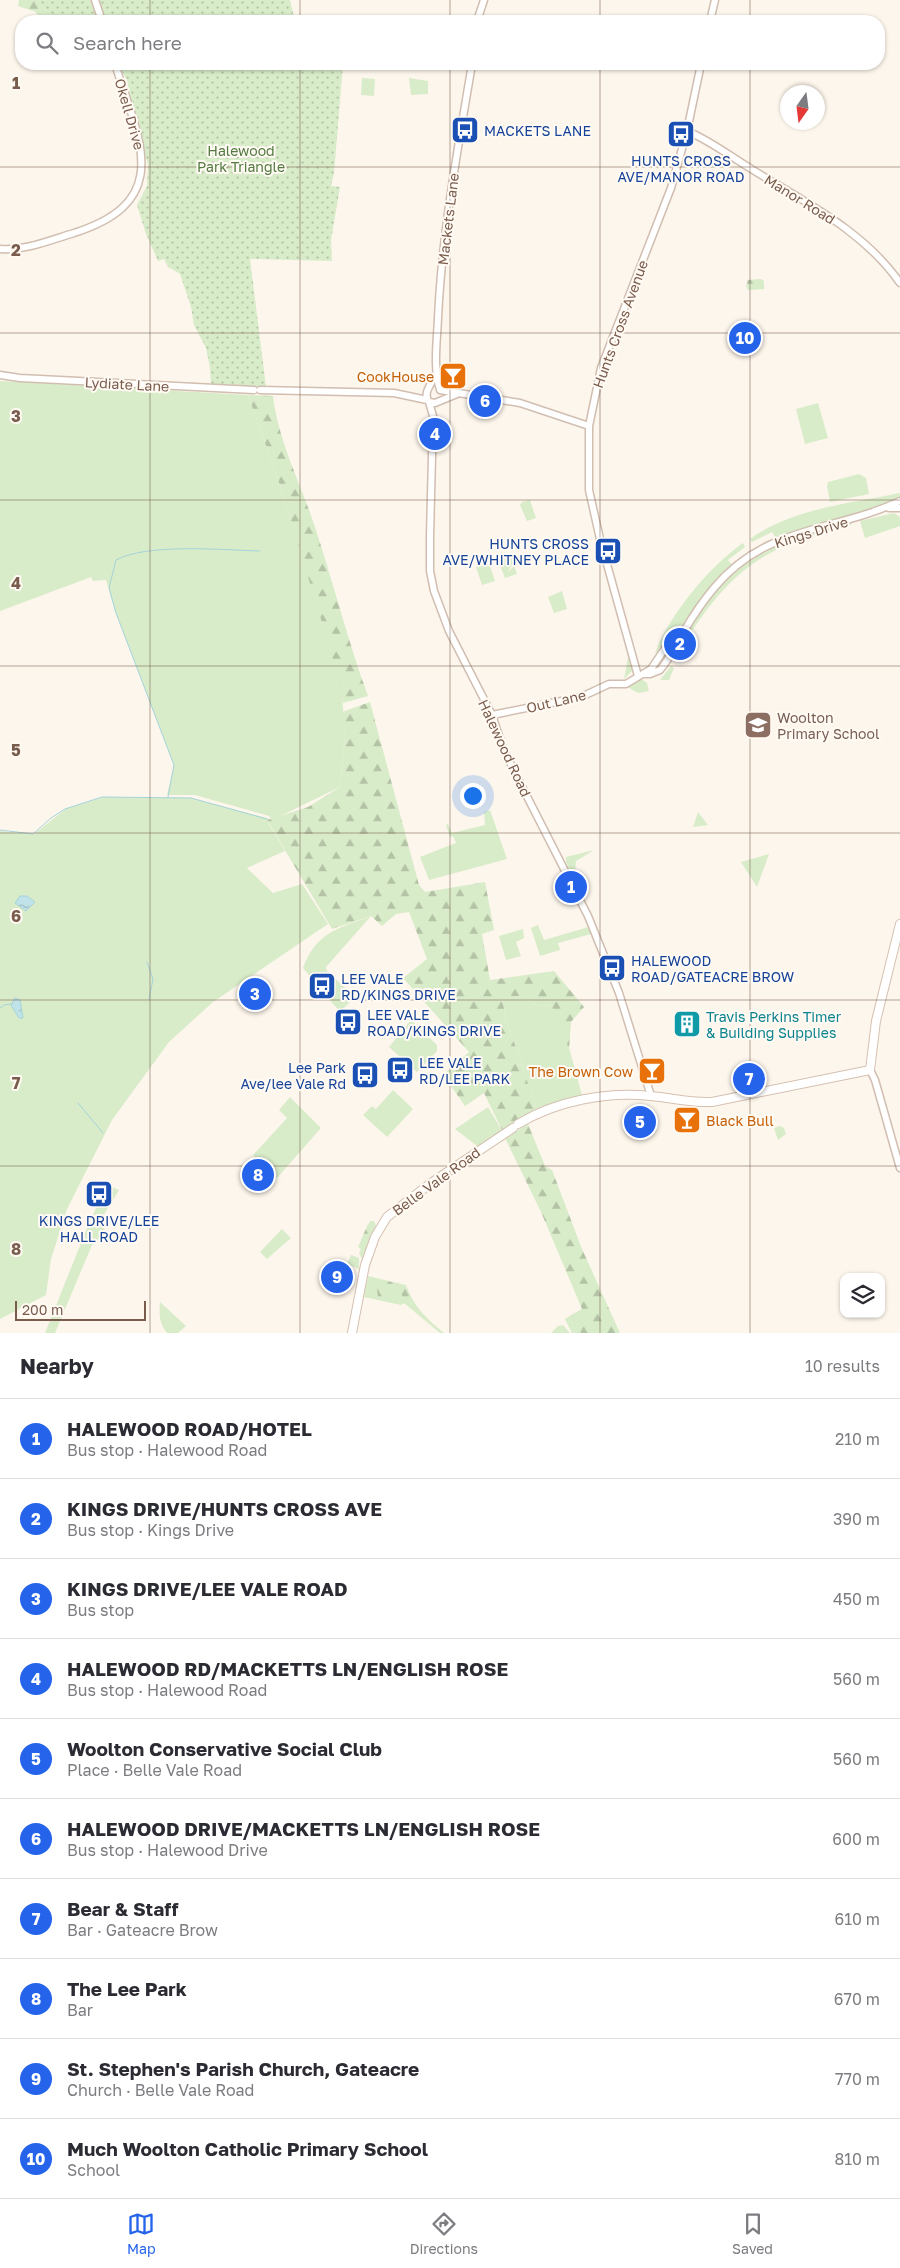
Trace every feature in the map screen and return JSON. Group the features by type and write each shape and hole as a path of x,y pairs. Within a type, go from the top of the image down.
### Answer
{"main road":[{"path":"870,1070 876,1021 900,924"},
{"name":"Belle Vale Road","path":"352,1333 365,1265 375,1237 387,1217 430,1183 516,1126 544,1110 581,1100 618,1096 651,1096 687,1102 712,1102 870,1070"}],"street":[{"path":"95,0 100,15"},
{"path":"479,15 484,0"},
{"path":"711,15 715,0"},
{"name":"Okell Drive","path":"0,249 20,249 91,227 113,217 131,200 141,177 141,151 117,70"},
{"name":"Mackets Lane","path":"439,401 440,390 435,375 440,286 447,212 471,70"},
{"name":"Hunts Cross Avenue","path":"642,675 600,539 589,490 589,426 602,368 671,188 687,131 700,70"},
{"name":"Manor Road","path":"687,131 720,149 834,220 871,248 892,270 900,283"},
{"name":"Lydiate Lane","path":"0,375 38,379 257,390 354,392 414,396 428,401 439,401"},
{"name":"Mackets Lane","path":"428,390 435,375"},
{"path":"428,390 435,387 457,394 520,403 589,426"},
{"name":"Lydiate Lane","path":"414,396 428,390"},
{"name":"Halewood Road","path":"428,390 428,401 433,416 430,544 430,571 433,584 448,631 492,715 503,748 513,769 588,916 619,993 651,1096"},
{"path":"439,401 457,394"},
{"name":"Halewood Road","path":"433,416 439,401"},
{"name":"Kings Drive","path":"642,675 651,669 670,641 683,632 714,587 755,552 792,534 842,520 857,518 900,501"},
{"name":"Kings Drive","path":"885,508 900,508"},
{"name":"Out Lane","path":"492,715 581,697 609,684 626,684 642,675"},
{"path":"870,1070 875,1080 900,1168"}],"green space":[{"path":"19,0 39,0 47,13 46,15 37,15 36,12 18,6"},
{"path":"39,0 95,0 100,15 46,15 47,13"},
{"path":"99,0 290,0 294,15 103,15"},
{"name":"Halewood Park Triangle","path":"121,70 343,70 334,173 331,186 340,187 331,240 332,261 250,259 266,387 211,384 206,348 194,325 191,307 180,274 168,267 164,259 158,261 146,234 137,205 147,186 148,165 129,97 127,80"},
{"path":"362,78 375,79 374,96 361,95"},
{"path":"409,78 428,81 428,94 411,95"},
{"path":"761,279 764,281 764,289 748,290 746,286 748,280"},
{"path":"0,381 248,395 282,491 341,682 345,737 340,787 272,820 269,816 195,795 167,795 174,765 116,613 106,580 93,581 91,577 0,611"},
{"path":"248,395 273,396 284,445 314,524 368,696 343,703 340,682 282,491"},
{"path":"818,403 828,438 805,444 796,409"},
{"path":"859,474 866,478 869,494 830,502 828,482"},
{"path":"900,493 900,499 885,505 776,539 772,532 752,542 750,539 784,521 822,508"},
{"path":"530,500 536,518 527,521 520,505 522,502"},
{"path":"894,513 900,517 900,526 865,538 860,521"},
{"path":"852,522 851,525 818,533 790,543 766,555 745,570 726,587 709,607 674,660 671,661 692,624 708,602 724,583 742,567 781,544 826,528"},
{"path":"743,543 745,547 728,560 733,566 681,631 676,634 671,632 662,648 660,647 655,653 670,623 692,592 717,565"},
{"path":"511,556 513,564 507,573 514,566 517,574 505,578 498,560"},
{"path":"489,563 495,581 482,585 476,567"},
{"path":"562,591 567,609 554,613 548,597"},
{"path":"631,656 633,670 624,679 628,657 630,660 629,657"},
{"path":"671,666 674,668 669,680 660,680"},
{"path":"640,678 647,683 649,691 638,693 629,688 628,686"},
{"path":"370,702 419,885 425,892 485,882 494,930 482,934 490,980 554,971 584,1007 571,1022 569,1049 551,1005 537,1006 523,997 513,996 502,999 506,1018 538,1113 504,1134 484,1093 465,1106 443,1075 469,1052 403,978 427,959 409,912 396,914 382,926 371,916 332,929 267,820 308,807 340,787 345,737 342,712"},
{"path":"104,797 191,798 270,819 267,821 285,851 247,868 273,893 302,884 328,924 213,1002 169,1042 112,1120 67,1209 51,1259 46,1295 0,1319 0,831 34,834 67,808"},
{"path":"490,810 507,859 429,880 420,857 456,843 453,836 450,837 446,825 448,824 452,833 485,825 484,812"},
{"path":"698,812 708,825 693,827"},
{"path":"594,850 576,861 575,874 572,875 566,862 566,857"},
{"path":"769,854 757,887 741,862"},
{"path":"371,916 326,967 327,971 355,997 340,1012 303,968 308,956 322,939 339,928"},
{"path":"538,925 544,940 592,926 595,933 558,943 560,950 540,956 531,928"},
{"path":"523,929 524,938 516,942 521,956 506,960 499,936"},
{"path":"523,997 537,1006 551,1005 565,1033 582,1095 538,1113 506,1018 502,998"},
{"path":"411,1020 437,1045 437,1051 417,1072 389,1047"},
{"path":"393,1090 413,1109 387,1137 363,1115 372,1106 376,1109"},
{"path":"290,1097 321,1128 277,1178 253,1155 287,1118 279,1110"},
{"path":"488,1107 504,1134 481,1149 455,1129"},
{"path":"528,1124 545,1166 552,1170 582,1249 620,1333 581,1333 571,1315 582,1309 541,1212 505,1138"},
{"path":"780,1126 784,1128 786,1134 778,1140 774,1128"},
{"path":"107,1185 119,1190 103,1216 105,1233 92,1245 55,1333 45,1333 89,1223"},
{"path":"370,1221 374,1221 376,1225 362,1259 359,1253 361,1249 358,1247"},
{"path":"368,1224 374,1229 368,1243 363,1245 361,1240"},
{"path":"282,1229 291,1238 267,1259 260,1252"},
{"path":"351,1255 359,1258 359,1269 347,1264"},
{"path":"368,1276 406,1285 421,1312 444,1333 440,1333 404,1303 401,1305 364,1297"},
{"path":"384,1281 392,1282 397,1293 395,1296 389,1293 386,1299 382,1300 378,1297 377,1289"},
{"path":"405,1287 409,1295 407,1305 404,1303 401,1291"},
{"path":"160,1302 186,1326 178,1333 167,1333 162,1326"},
{"path":"571,1315 582,1333 572,1333 565,1319"},
{"path":"563,1325 570,1333 551,1333 558,1326"}],"water":[{"path":"20,896 27,896 35,902 26,911 15,903"},
{"path":"15,998 20,1000 23,1018 19,1018 11,1005"}],"waterway":[{"path":"168,797 174,765 116,613 109,588 116,560 146,551 165,549 260,551"},
{"path":"0,830 33,834 51,818 65,809 102,797 191,798 267,819"},
{"path":"147,962 153,979 149,999"},
{"path":"0,1008 11,1004"},
{"path":"78,1103 103,1133"}],"place":[{"name":"MACKETS LANE","path":"465,130"},
{"name":"HUNTS CROSS AVE/MANOR ROAD","path":"681,134"},
{"name":"Much Woolton Catholic Primary School","path":"745,338"},
{"name":"CookHouse","path":"453,376"},
{"name":"HALEWOOD DRIVE/MACKETTS LN/ENGLISH ROSE","path":"485,401"},
{"name":"HALEWOOD RD/MACKETTS LN/ENGLISH ROSE","path":"435,434"},
{"name":"HUNTS CROSS AVE/WHITNEY PLACE","path":"608,551"},
{"name":"KINGS DRIVE/HUNTS CROSS AVE","path":"680,644"},
{"name":"Woolton Primary School","path":"758,725"},
{"name":"HALEWOOD ROAD/HOTEL","path":"571,887"},
{"name":"HALEWOOD ROAD/GATEACRE BROW","path":"612,968"},
{"name":"LEE VALE RD/KINGS DRIVE","path":"322,986"},
{"name":"KINGS DRIVE/LEE VALE ROAD","path":"255,994"},
{"name":"LEE VALE ROAD/KINGS DRIVE","path":"348,1022"},
{"name":"Travis Perkins Timer & Building Supplies","path":"687,1024"},
{"name":"LEE VALE RD/LEE PARK","path":"400,1070"},
{"name":"The Brown Cow","path":"652,1071"},
{"name":"Lee Park Ave/lee Vale Rd","path":"365,1075"},
{"name":"Bear & Staff","path":"749,1079"},
{"name":"Black Bull","path":"687,1120"},
{"name":"Woolton Conservative Social Club","path":"640,1122"},
{"name":"The Lee Park","path":"258,1175"},
{"name":"KINGS DRIVE/LEE HALL ROAD","path":"99,1194"},
{"name":"St. Stephen's Parish Church, Gateacre","path":"337,1277"}]}
